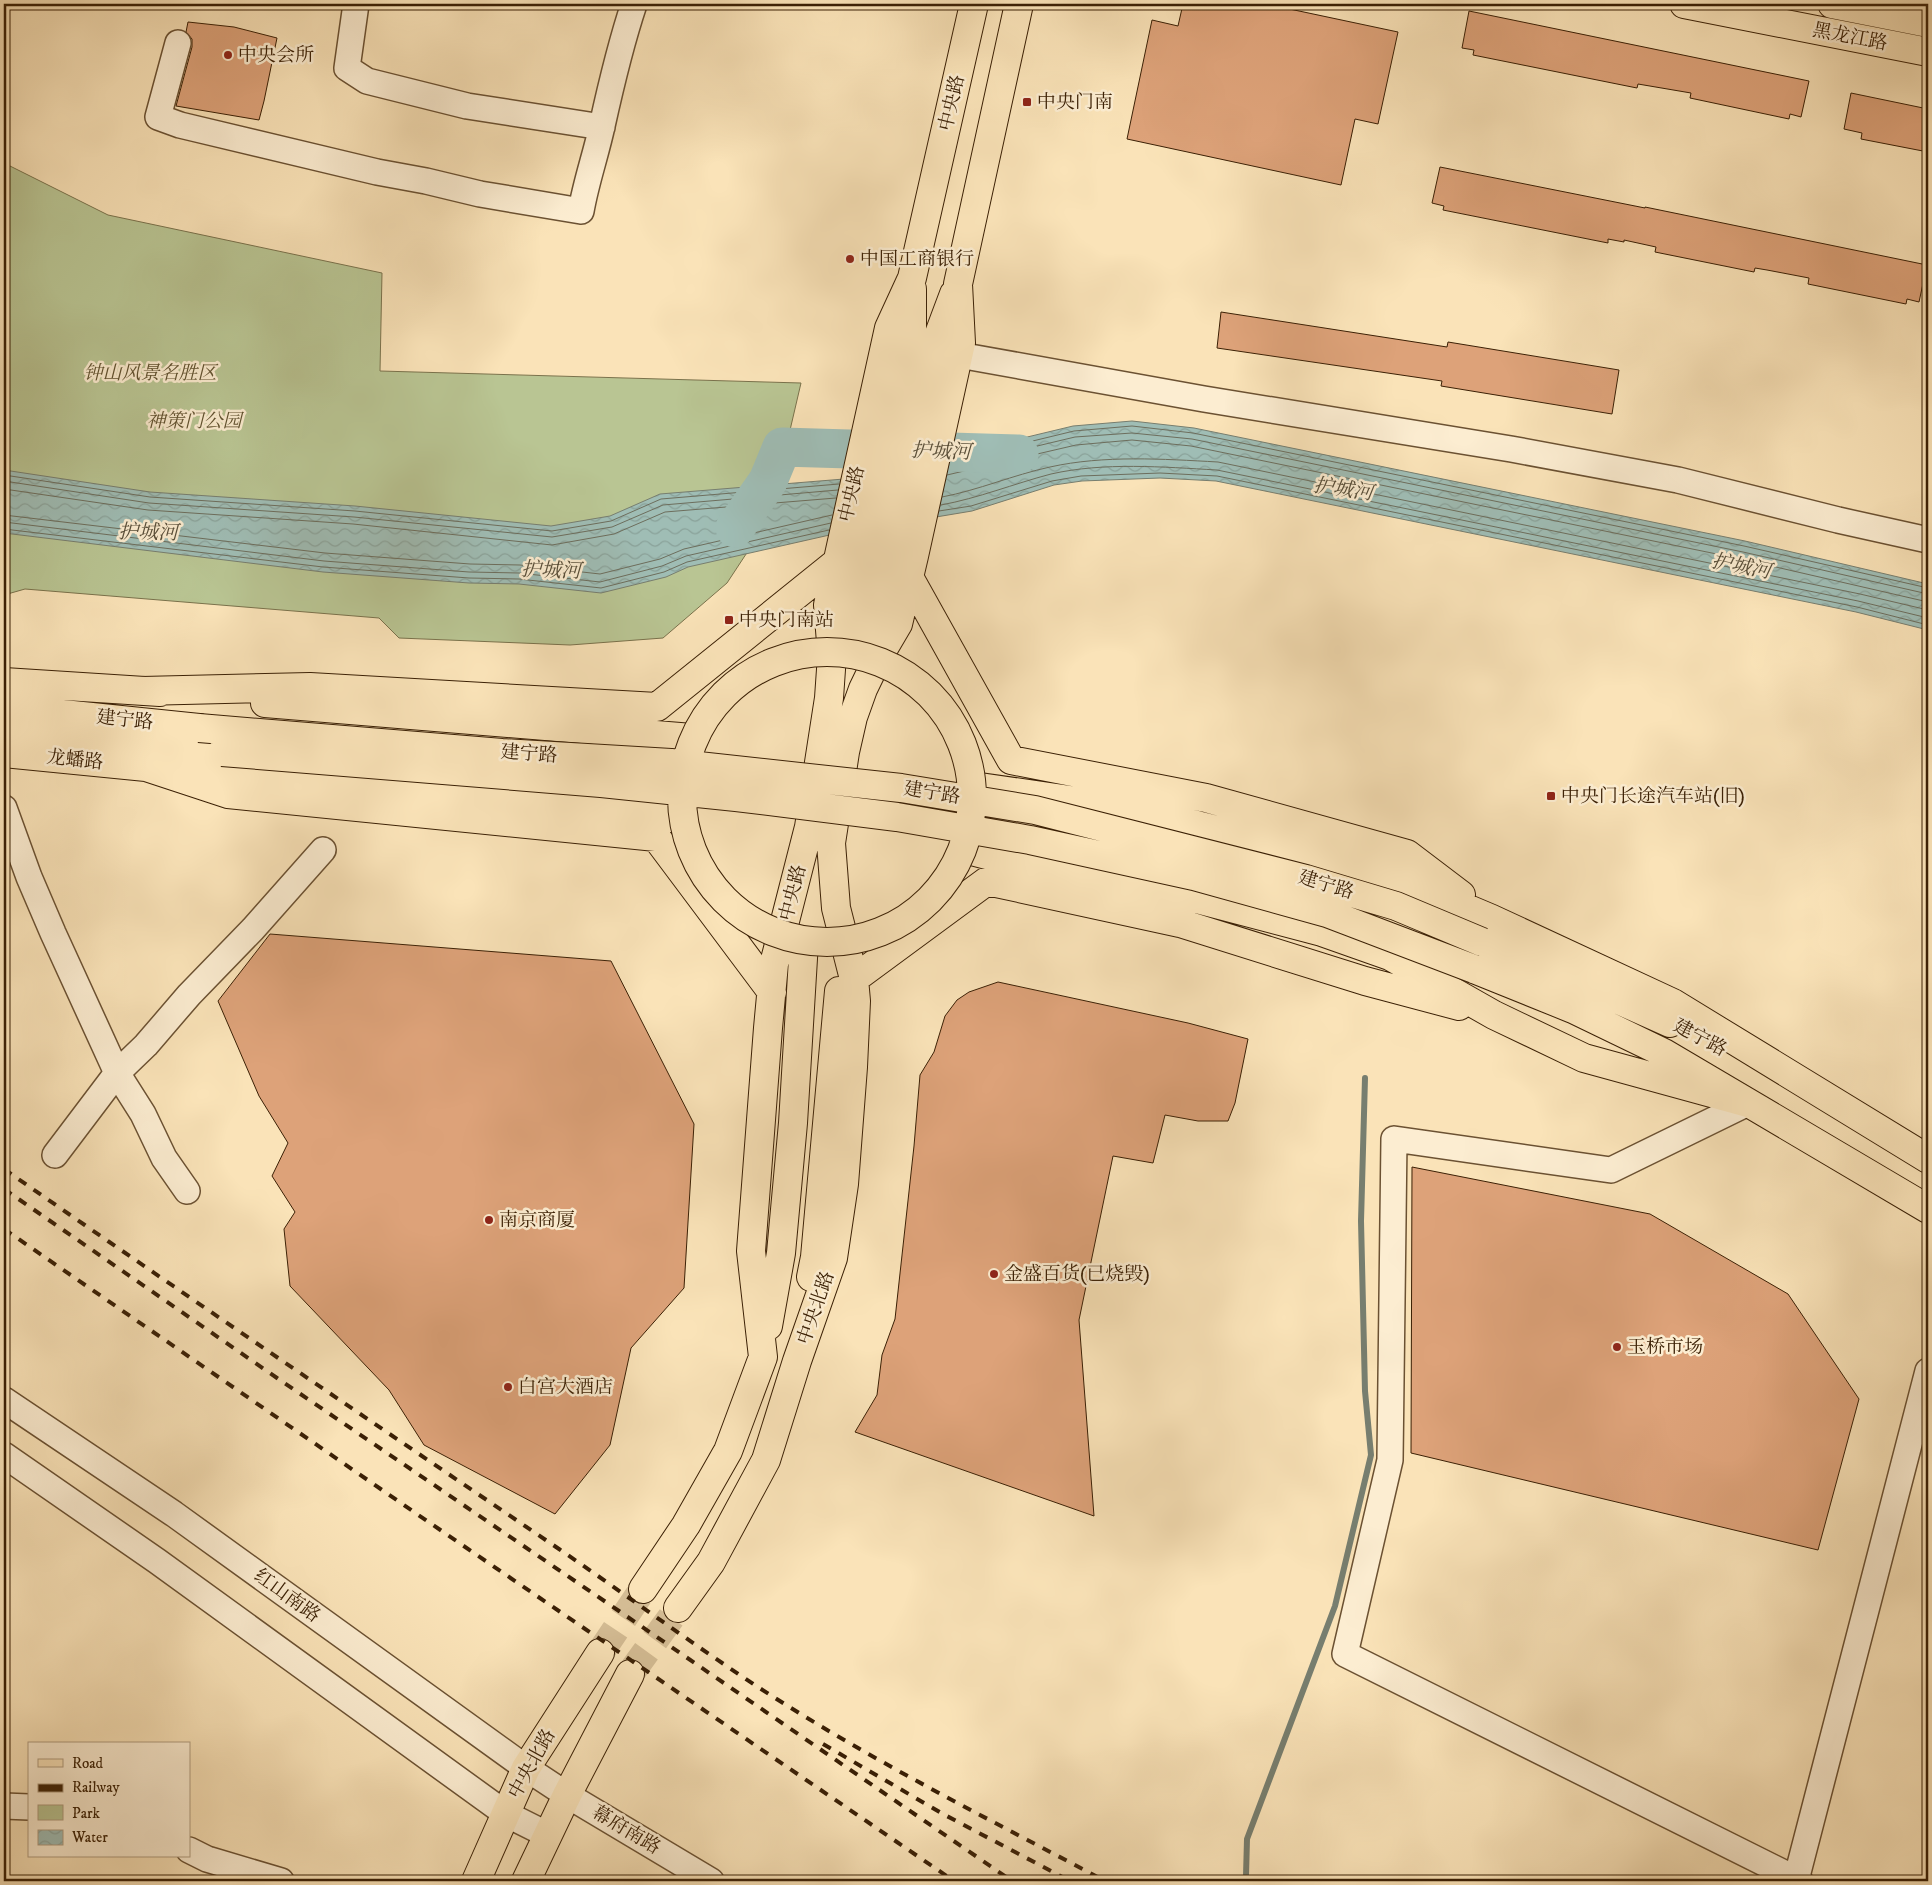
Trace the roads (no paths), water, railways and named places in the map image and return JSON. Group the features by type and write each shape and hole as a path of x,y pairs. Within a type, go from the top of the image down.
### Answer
{"main road":[{"name":"中央路","path":"772,992 774,964 809,827 829,698 832,655 828,605 836,563 850,507 897,399 912,338 912,278 974,4"},
{"name":"中央路","path":"854,979 836,908 831,843 845,752 853,717 863,689 898,624 909,577 962,343 958,284 1019,4"},
{"name":"黑龙江路","path":"1684,4 1928,52"},
{"name":"黑龙江路","path":"1832,4 1928,22"},
{"path":"854,654 897,399 936,342 958,284"},
{"path":"142,691 310,687 657,707 836,563"},
{"path":"909,577 1012,760 1206,798 1407,854 1487,930"},
{"path":"796,654 854,654 907,675 941,705 963,744 973,786 972,818 964,849 944,884 916,913 882,932 843,942 804,942 760,927 723,900 696,862 682,818 681,778 692,738 717,700 752,671 796,654"},
{"path":"4,682 142,691 282,705 692,738"},
{"name":"建宁路","path":"4,708 199,728 502,753 671,763 901,788 1035,810 1306,879 1396,906 1487,930 1556,972 1663,1019 1744,1061 1812,1087 1928,1159"},
{"name":"建宁路","path":"4,734 601,783 736,796 907,819 1030,840 1194,876 1327,913 1573,1009 1664,1053 1748,1103"},
{"name":"龙蟠路","path":"4,753 146,766"},
{"path":"146,766 228,794 656,837 772,992 752,1251 763,1358"},
{"path":"146,766 518,796 682,818"},
{"path":"973,786 1104,804 1292,849 1402,881 1487,930"},
{"path":"964,849 1062,875 1193,898 1322,932 1390,956 1494,1016 1584,1058 1748,1103 1926,1207"},
{"path":"854,979 987,881 1180,924 1365,981 1494,1016"},
{"path":"643,1589 686,1525 728,1451 763,1358 781,1253 804,942"},
{"path":"797,1361 815,1257 843,942"},
{"name":"中央北路","path":"678,1608 711,1562 766,1460 797,1361 833,1258 844,1184 853,1067 856,1001 854,979"},
{"name":"中央北路","path":"476,1881 526,1768 600,1653"},
{"path":"526,1881 567,1795 630,1674"}],"street":[{"path":"356,4 347,68 366,81 468,106 602,127"},
{"path":"178,43 158,117 180,125 283,150 480,194 581,211 586,182 602,127 624,34 634,4"},
{"path":"959,355 1110,383 1492,446 1678,480 1838,520 1928,540"},
{"path":"4,808 29,877 53,933 118,1073 143,1114 164,1158 187,1191"},
{"path":"55,1155 118,1073 146,1045 189,995 253,929 323,850"},
{"path":"1748,1103 1611,1170 1394,1139 1390,1460 1345,1654 1798,1880 1928,1371"},
{"name":"红山南路","path":"4,1400 174,1514 526,1768 567,1795"},
{"path":"4,1455 157,1561 506,1814 548,1835"},
{"name":"幕府南路","path":"567,1795 711,1881"},
{"path":"4,1806 28,1807"},
{"path":"190,1850 207,1859 281,1881"}],"water":[{"path":"1132,421 1194,428 1745,541 1928,584 1928,630 1856,612 1216,481 1160,478 1082,481 1054,485 972,511 834,534 688,567 666,577 601,593 519,584 469,583 323,572 4,533 4,470 150,492 355,506 551,526 610,516 660,494 844,479 1073,426"}],"waterway":[{"name":"护城河","path":"735,528 768,481 782,447 1019,454"},
{"path":"1251,1881 1246,1876 1247,1839 1335,1606 1371,1455 1365,1391 1361,1221 1365,1078"}],"tunnel":[{"path":"600,1653 643,1589"},
{"path":"630,1674 678,1608"}],"railway":[{"path":"4,1169 559,1549 711,1656 841,1738 1105,1881"},
{"path":"4,1189 1012,1881"},
{"path":"4,1229 954,1881"},
{"path":"823,1744 943,1814 1070,1881"}],"place":[{"name":"中央会所","path":"228,55"},
{"name":"中央门南","path":"1027,102"},
{"name":"中国工商银行","path":"850,259"},
{"name":"中央门南站","path":"729,620"},
{"name":"中央门长途汽车站(旧)","path":"1551,796"},
{"name":"南京商厦","path":"489,1220"},
{"name":"金盛百货(已烧毁)","path":"994,1274"},
{"name":"玉桥市场","path":"1617,1347"},
{"name":"白宫大酒店","path":"508,1387"}],"park label":[{"name":"钟山风景名胜区","path":"150,373"},
{"name":"神策门公园","path":"194,421"}]}
